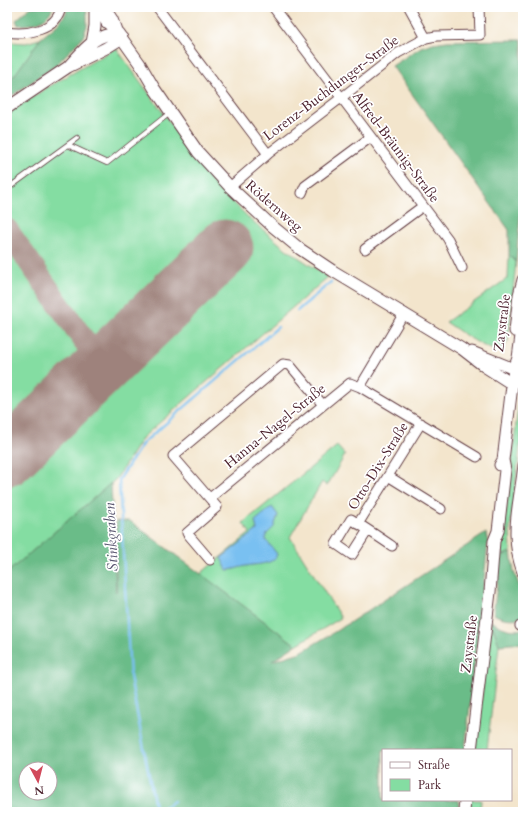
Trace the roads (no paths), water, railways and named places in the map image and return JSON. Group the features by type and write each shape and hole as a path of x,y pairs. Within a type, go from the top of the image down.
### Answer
{"street":[{"path":"7,32 25,33 41,29 49,25 56,18 60,7"},
{"path":"92,43 96,7"},
{"name":"Rödernweg","path":"96,7 106,23 120,36 140,64 198,152 230,187 271,225 300,249 333,271 462,349 484,366 512,384"},
{"name":"Rödernweg","path":"105,7 113,19 120,36"},
{"path":"157,7 268,154"},
{"name":"Alfred-Bräunig-Straße","path":"273,7 448,239 462,268"},
{"path":"409,7 426,38"},
{"name":"Lorenz-Buchdunger-Straße","path":"230,187 268,154 398,53 426,38 436,36 480,35 479,7"},
{"path":"68,67 92,43 103,35 120,36"},
{"path":"7,108 68,67 106,48 120,36"},
{"path":"302,193 305,186 371,137"},
{"path":"365,249 423,206"},
{"name":"Zaystraße","path":"514,369 512,357 519,295 523,280"},
{"path":"404,313 360,387 477,457"},
{"name":"Zaystraße","path":"471,749 490,592 494,541 492,531 497,478 503,460 514,369 518,358 523,321"},
{"name":"Rödernweg","path":"462,349 514,369"},
{"path":"210,560 187,533 217,507 173,456 284,364 290,366 323,405"},
{"name":"Hanna-Nagel-Straße","path":"210,498 350,382 360,387"},
{"name":"Otto-Dix-Straße","path":"358,524 422,423"},
{"path":"523,464 515,539 517,554 523,575"},
{"path":"388,476 441,509"},
{"name":"Otto-Dix-Straße","path":"368,530 352,554 336,544 351,520 368,530 392,546"},
{"path":"464,812 465,801"}],"lane":[{"path":"68,145 107,163 171,112"},
{"path":"7,189 77,138"}],"water":[{"path":"272,507 278,515 274,527 266,535 266,540 277,554 275,559 265,563 227,570 221,558 257,530 255,521"}],"waterway":[{"name":"Stinkgraben","path":"297,311 331,282"},
{"name":"Stinkgraben","path":"156,812 130,676 119,480 143,443 278,327"},
{"path":"156,812 174,801"}]}
